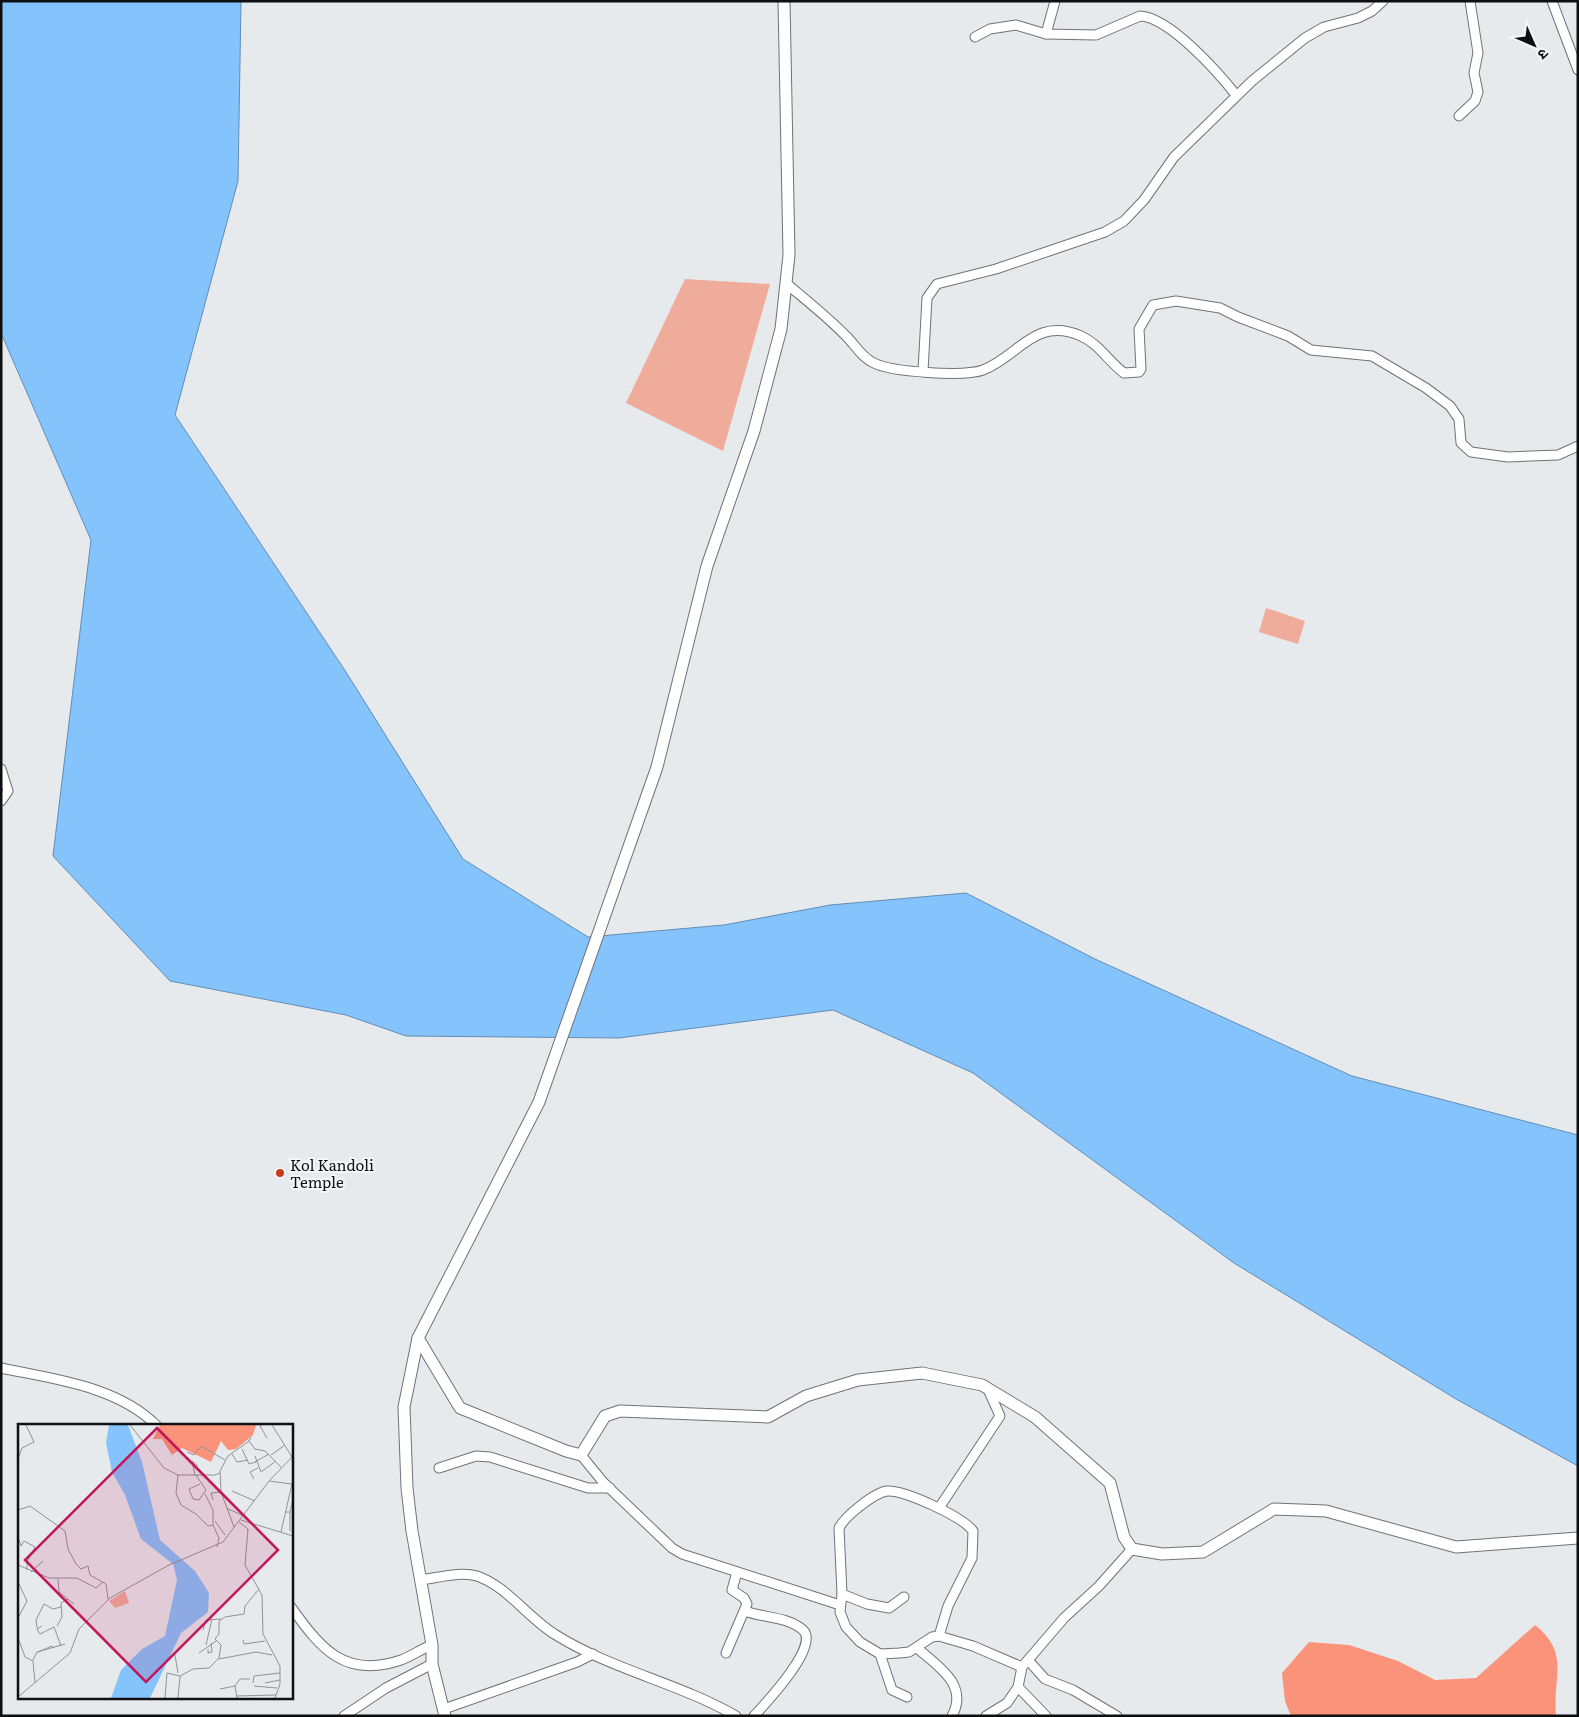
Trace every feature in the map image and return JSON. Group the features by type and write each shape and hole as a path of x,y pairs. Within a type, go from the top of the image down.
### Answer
{"main road":[{"path":"444,1712 432,1664 432,1645 420,1580 407,1488 404,1407 418,1338 539,1102 611,903 657,767 707,566 754,431 781,330 787,284 789,248 784,1"},
{"path":"418,1338 460,1408 580,1455 605,1416 620,1411 768,1418 806,1396 850,1383 922,1373 958,1378 986,1387 1035,1418 1110,1483 1124,1537 1132,1549 1162,1554 1203,1552 1274,1509 1326,1511 1456,1547 1578,1538"}],"street":[{"path":"1046,34 1055,1"},
{"path":"923,372 927,298 937,284 996,270 1105,232 1120,224 1144,200 1174,156 1236,95 1305,38 1324,27 1358,18 1372,11 1382,1"},
{"path":"1459,116 1475,101 1478,92 1474,74 1478,52 1470,1"},
{"path":"1552,1 1578,70"},
{"path":"976,37 990,29 1016,25 1046,34 1096,35 1133,18 1146,16 1157,20 1192,46 1236,95"},
{"path":"787,284 846,336 870,361 898,371 980,371 1038,333 1060,332 1080,336 1089,341 1124,373 1139,372 1141,369 1138,337 1144,317 1153,305 1160,302 1176,301 1220,308 1288,336 1312,350 1372,356 1426,388 1450,406 1459,419 1461,443 1471,452 1508,457 1558,455 1578,446"},
{"path":"1,770 8,791 1,801"},
{"path":"1,1368 82,1386 121,1400 153,1424"},
{"path":"939,1508 1000,1416 986,1387"},
{"path":"580,1455 610,1488 672,1548 682,1554 840,1605"},
{"path":"440,1468 476,1456 490,1457 588,1488 610,1488"},
{"path":"939,1636 948,1606 972,1558 974,1536 970,1528 939,1508 901,1493 887,1491 866,1502 845,1520 838,1533 842,1594 840,1605 841,1619 852,1635 880,1654 899,1653 917,1648 932,1637 939,1636 973,1646 1022,1667"},
{"path":"986,1716 1002,1708 1018,1687 1022,1667 1064,1618 1099,1586 1132,1549"},
{"path":"726,1654 744,1611 746,1600 732,1590 737,1572"},
{"path":"420,1580 462,1574 477,1576 496,1587 555,1635 593,1654 699,1698 736,1716"},
{"path":"842,1594 867,1604 890,1608 904,1597"},
{"path":"292,1609 318,1643 343,1662 373,1666 401,1660 432,1645"},
{"path":"744,1611 783,1620 803,1631 807,1638 806,1648 799,1659 772,1696 754,1716"},
{"path":"917,1648 946,1672 953,1683 958,1702 952,1716"},
{"path":"444,1712 577,1662 593,1654"},
{"path":"880,1654 892,1690 907,1697"},
{"path":"1028,1660 1046,1679 1058,1686 1073,1690 1117,1716"},
{"path":"344,1716 386,1688 432,1664"},
{"path":"1018,1687 1046,1716"}],"shaded area":[{"path":"685,279 770,284 723,451 626,403"},
{"path":"1266,608 1305,621 1298,644 1259,632"},
{"path":"1535,1625 1553,1646 1556,1656 1556,1716 1291,1716 1285,1701 1282,1673 1309,1642 1349,1645 1398,1661 1435,1680 1476,1678"}],"water":[{"path":"1,1 241,1 238,181 175,415 346,672 463,859 588,937 724,925 830,905 966,893 1095,959 1352,1076 1578,1135 1578,1466 1456,1399 1234,1263 973,1073 833,1010 619,1038 406,1036 346,1015 170,981 53,856 91,540 1,333"}],"place":[{"name":"Kol Kandoli Temple","path":"280,1173"}]}
